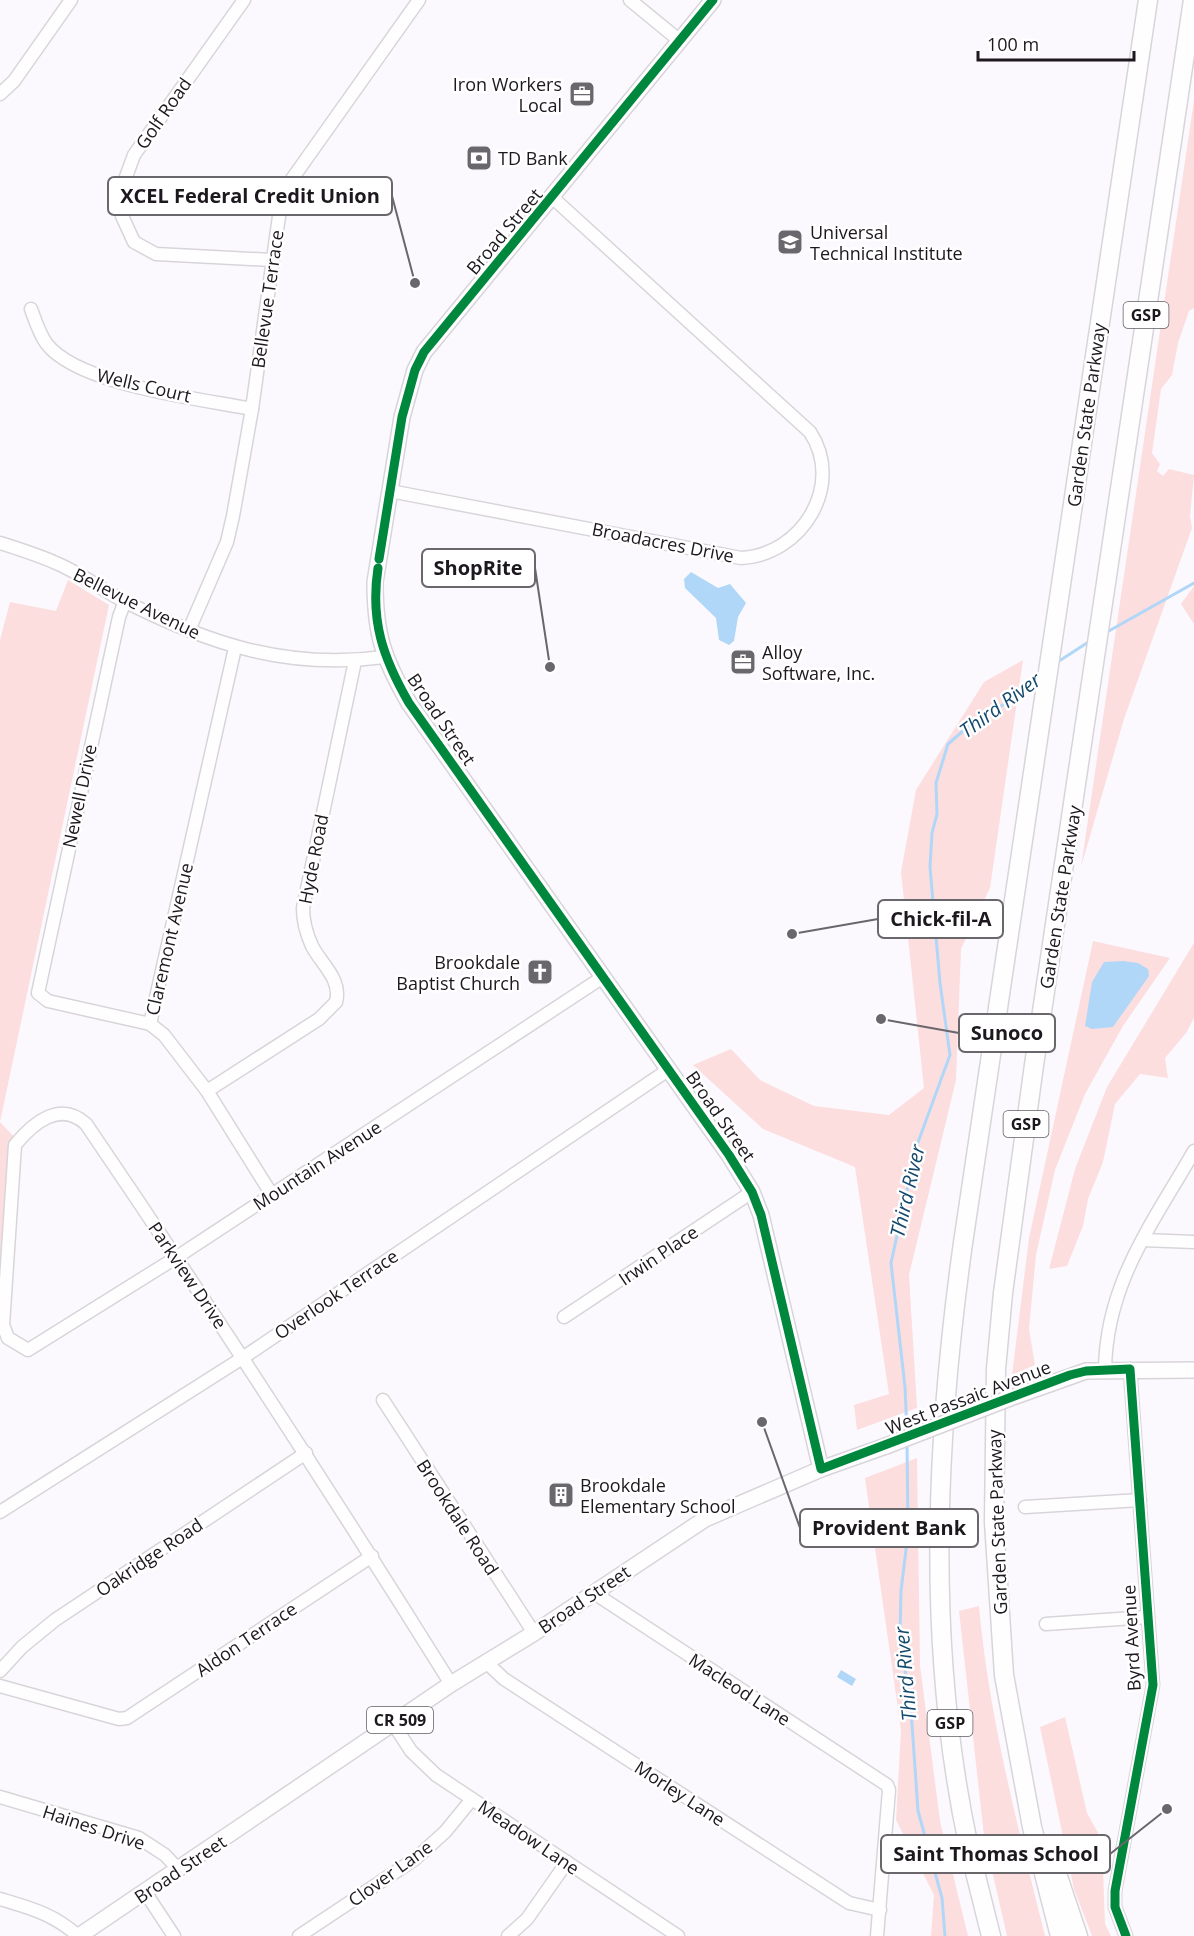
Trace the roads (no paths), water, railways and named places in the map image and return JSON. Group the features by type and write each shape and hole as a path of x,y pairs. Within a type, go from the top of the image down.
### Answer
{"highway":[{"name":"Garden State Parkway","path":"991,1936 969,1847 953,1747 944,1658 939,1532 942,1441 957,1285 1148,0"},
{"name":"Garden State Parkway","path":"1060,1936 1032,1827 1016,1752 1005,1675 997,1595 993,1457 996,1369 1013,1216 1193,0"},
{"path":"1016,1752 1078,1936"},
{"path":"969,1847 981,1936"}],"main road":[{"name":"Broad Street","path":"79,1936 394,1725 451,1684 534,1633 705,1519 821,1469 769,1241 752,1192 729,1155 409,703 384,657 379,638 375,582 407,395 424,352 553,198 713,0"},
{"name":"West Passaic Avenue","path":"821,1469 1070,1375 1105,1370 1194,1370"}],"street":[{"path":"0,94 14,81 71,0"},
{"name":"Golf Road","path":"244,0 134,155 123,185 122,216 134,242 156,254 271,260"},
{"name":"Bellevue Terrace","path":"189,630 227,542 252,409 280,202 292,179 419,0"},
{"path":"630,0 680,41"},
{"name":"Broadacres Drive","path":"390,490 741,558 762,555 784,544 817,505 825,474 823,460 810,432 553,198"},
{"name":"Wells Court","path":"31,309 46,343 78,368 110,380 252,409"},
{"name":"Bellevue Avenue","path":"0,543 56,563 125,601 235,648 302,660 355,661 384,657"},
{"name":"Newell Drive","path":"125,601 119,617 38,993 48,1001 150,1024"},
{"name":"Claremont Avenue","path":"235,648 150,1024 164,1035 207,1091 272,1195"},
{"name":"Hyde Road","path":"207,1091 319,1019 336,1002 337,986 310,944 303,908 355,661"},
{"name":"Mountain Avenue","path":"27,1350 177,1257 603,976"},
{"name":"Overlook Terrace","path":"0,1512 243,1357 668,1070"},
{"name":"Parkview Drive","path":"27,1350 8,1338 3,1323 15,1145 35,1123 61,1113 79,1118 86,1124 177,1257 372,1556 451,1684"},
{"path":"1105,1370 1105,1343 1116,1293 1143,1240 1194,1151"},
{"name":"Irwin Place","path":"564,1317 752,1192"},
{"path":"1143,1240 1194,1242"},
{"name":"Byrd Avenue","path":"1126,1936 1115,1907 1115,1891 1153,1685 1130,1369"},
{"name":"Brookdale Road","path":"383,1400 534,1633"},
{"name":"Oakridge Road","path":"0,1671 21,1647 55,1620 306,1454"},
{"path":"1025,1507 1140,1500"},
{"name":"Aldon Terrace","path":"0,1686 119,1719 127,1718 372,1556"},
{"name":"Macleod Lane","path":"594,1593 887,1785 889,1790 880,1910"},
{"path":"1046,1624 1148,1617"},
{"name":"Morley Lane","path":"487,1663 504,1679 849,1903 880,1910"},
{"name":"Meadow Lane","path":"394,1725 422,1763 678,1936"},
{"name":"Haines Drive","path":"0,1797 139,1838 165,1855 179,1870"},
{"name":"Clover Lane","path":"299,1936 415,1859 445,1832 472,1798"},
{"path":"508,1936 527,1919 567,1862"},
{"path":"145,1892 174,1936"},
{"path":"0,1899 47,1913 62,1921 79,1936"},
{"path":"877,1936 880,1910"}],"water":[{"path":"691,572 718,588 730,584 746,603 738,617 734,641 729,645 719,640 716,618 685,588 684,579"},
{"path":"1104,962 1138,963 1148,969 1149,976 1113,1027 1092,1029 1085,1026 1092,982"},
{"path":"841,1670 856,1679 852,1686 837,1677"}],"waterway":[{"name":"Third River","path":"1107,632 1194,583"},
{"name":"Third River","path":"1056,663 1090,641"},
{"name":"Third River","path":"907,1433 905,1387 891,1263 917,1145 950,1055 940,983 930,867 932,833 937,814 936,783 948,744 970,725 1006,703 1041,675"},
{"name":"Third River","path":"907,1442 908,1533 901,1591 900,1636 911,1710 918,1811 942,1898 945,1936"}],"place":[{"name":"Iron Workers Local","path":"582,94"},
{"name":"TD Bank","path":"479,158"},
{"name":"Universal Technical Institute","path":"790,242"},
{"name":"XCEL Federal Credit Union","path":"415,283"},
{"name":"Alloy Software, Inc.","path":"743,662"},
{"name":"ShopRite","path":"550,667"},
{"name":"Chick-fil-A","path":"792,934"},
{"name":"Brookdale Baptist Church","path":"540,972"},
{"name":"Sunoco","path":"881,1019"},
{"name":"Provident Bank","path":"762,1422"},
{"name":"Brookdale Elementary School","path":"561,1495"},
{"name":"Saint Thomas School","path":"1167,1809"}]}
